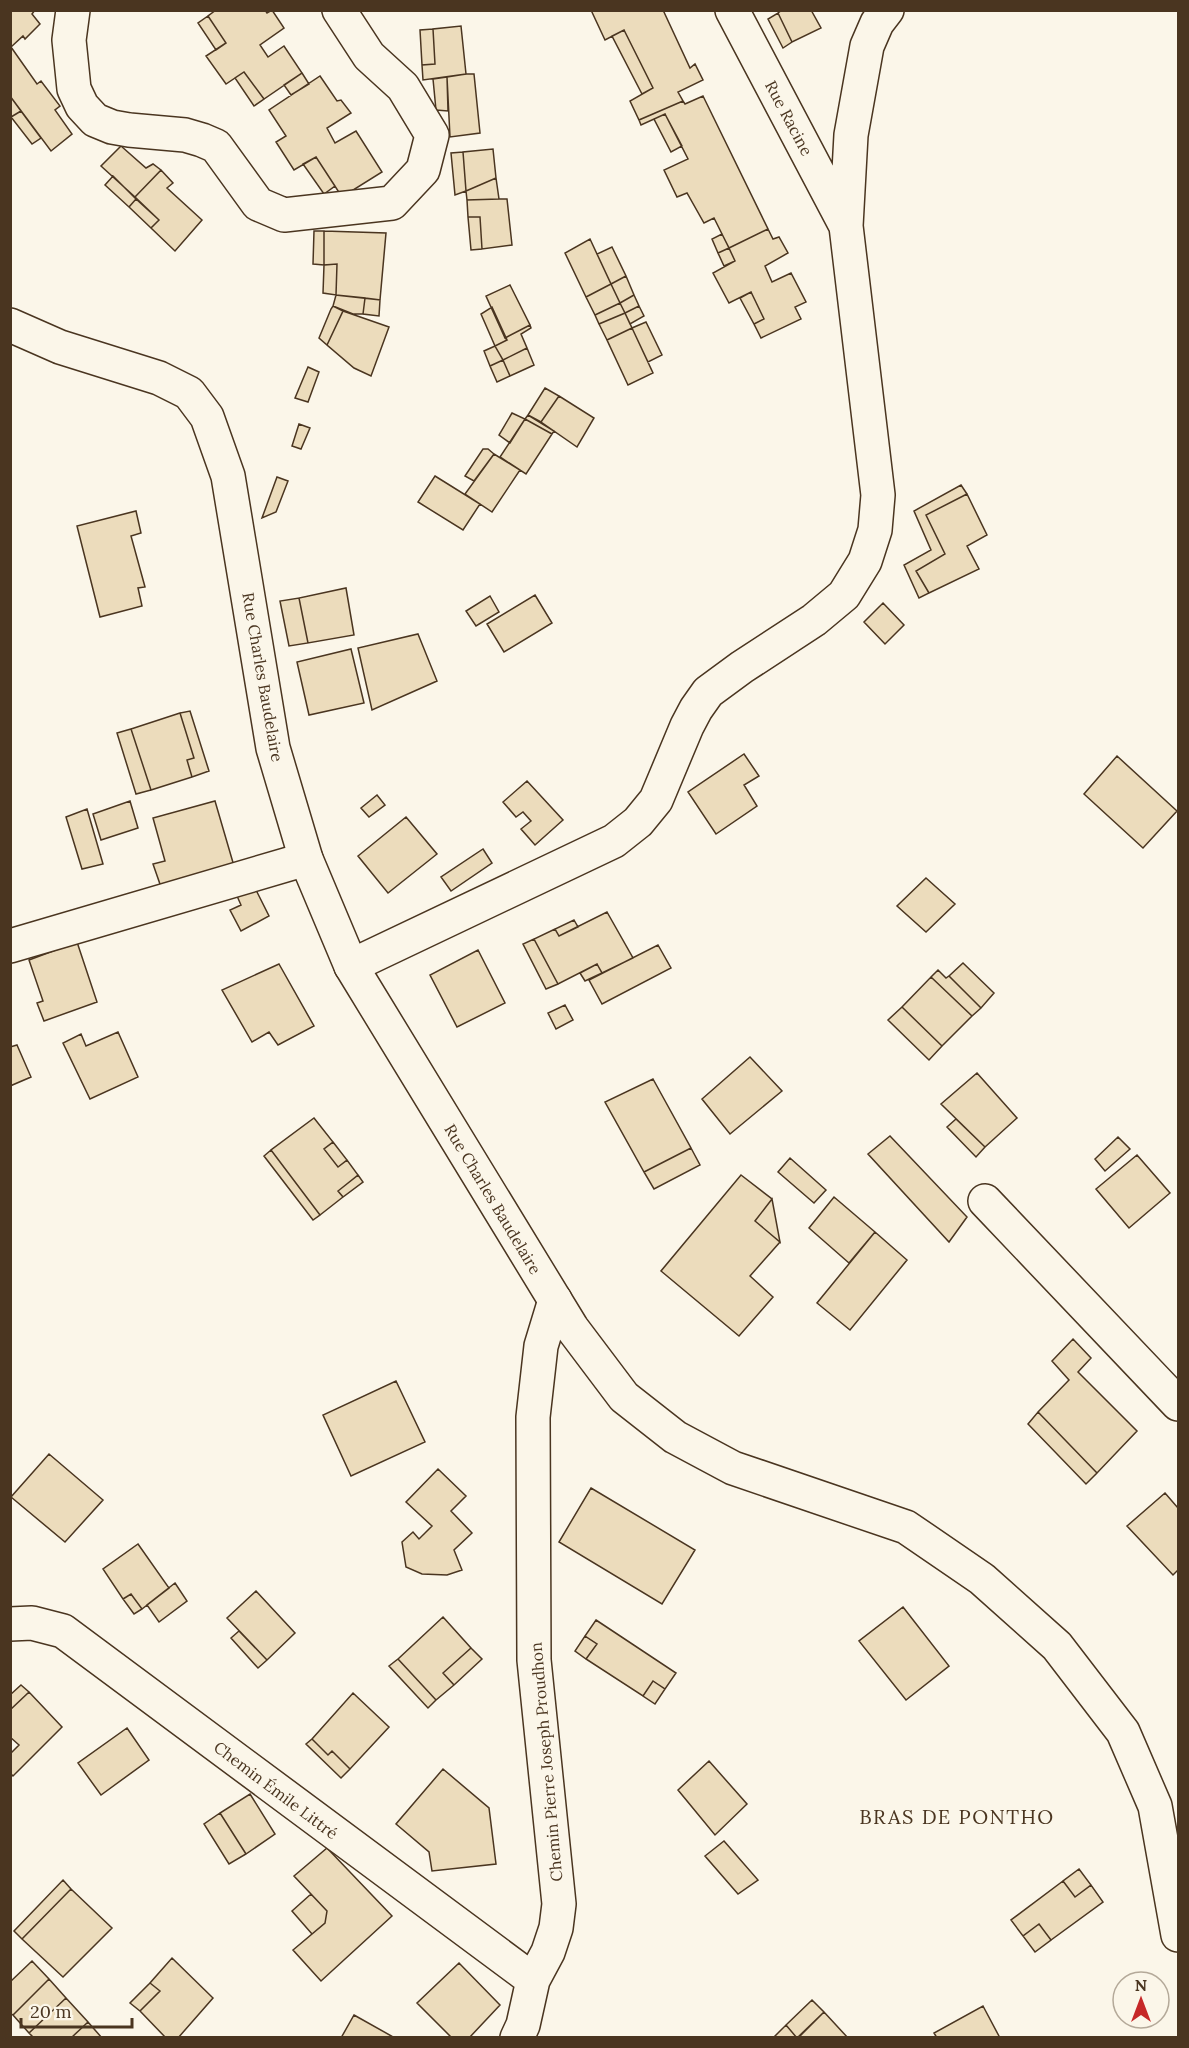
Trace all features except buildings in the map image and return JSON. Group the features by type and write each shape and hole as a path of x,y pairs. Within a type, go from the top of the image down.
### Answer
{"street":[{"path":"73,10 69,40 74,89 82,106 94,120 129,130 184,135 216,146 258,204 284,215 392,203 423,170 432,135 403,87 369,56 339,10"},
{"name":"Rue Racine","path":"732,10 846,226"},
{"path":"351,966 614,842 638,822 656,800 687,726 708,692 814,620 844,595 864,561 876,530 878,495 846,226 851,135 867,46 877,23 887,10"},
{"name":"Rue Charles Baudelaire","path":"10,325 60,347 159,378 189,393 207,417 228,476 273,748 306,859 351,966 572,1328 624,1397 675,1437 733,1468 906,1527 982,1579 1057,1646 1123,1732 1155,1806 1179,1935"},
{"path":"10,946 306,859"},
{"path":"985,1201 1179,1404"},
{"name":"Chemin Pierre Joseph Proudhon","path":"517,2037 523,2025 533,1980 548,1952 556,1928 559,1904 534,1649 533,1417 541,1346 555,1300"},
{"name":"Chemin Émile Littré","path":"10,1624 32,1623 63,1631 533,1980"}],"district":[{"name":"BRAS DE PONTHO","path":"957,1816"}]}
